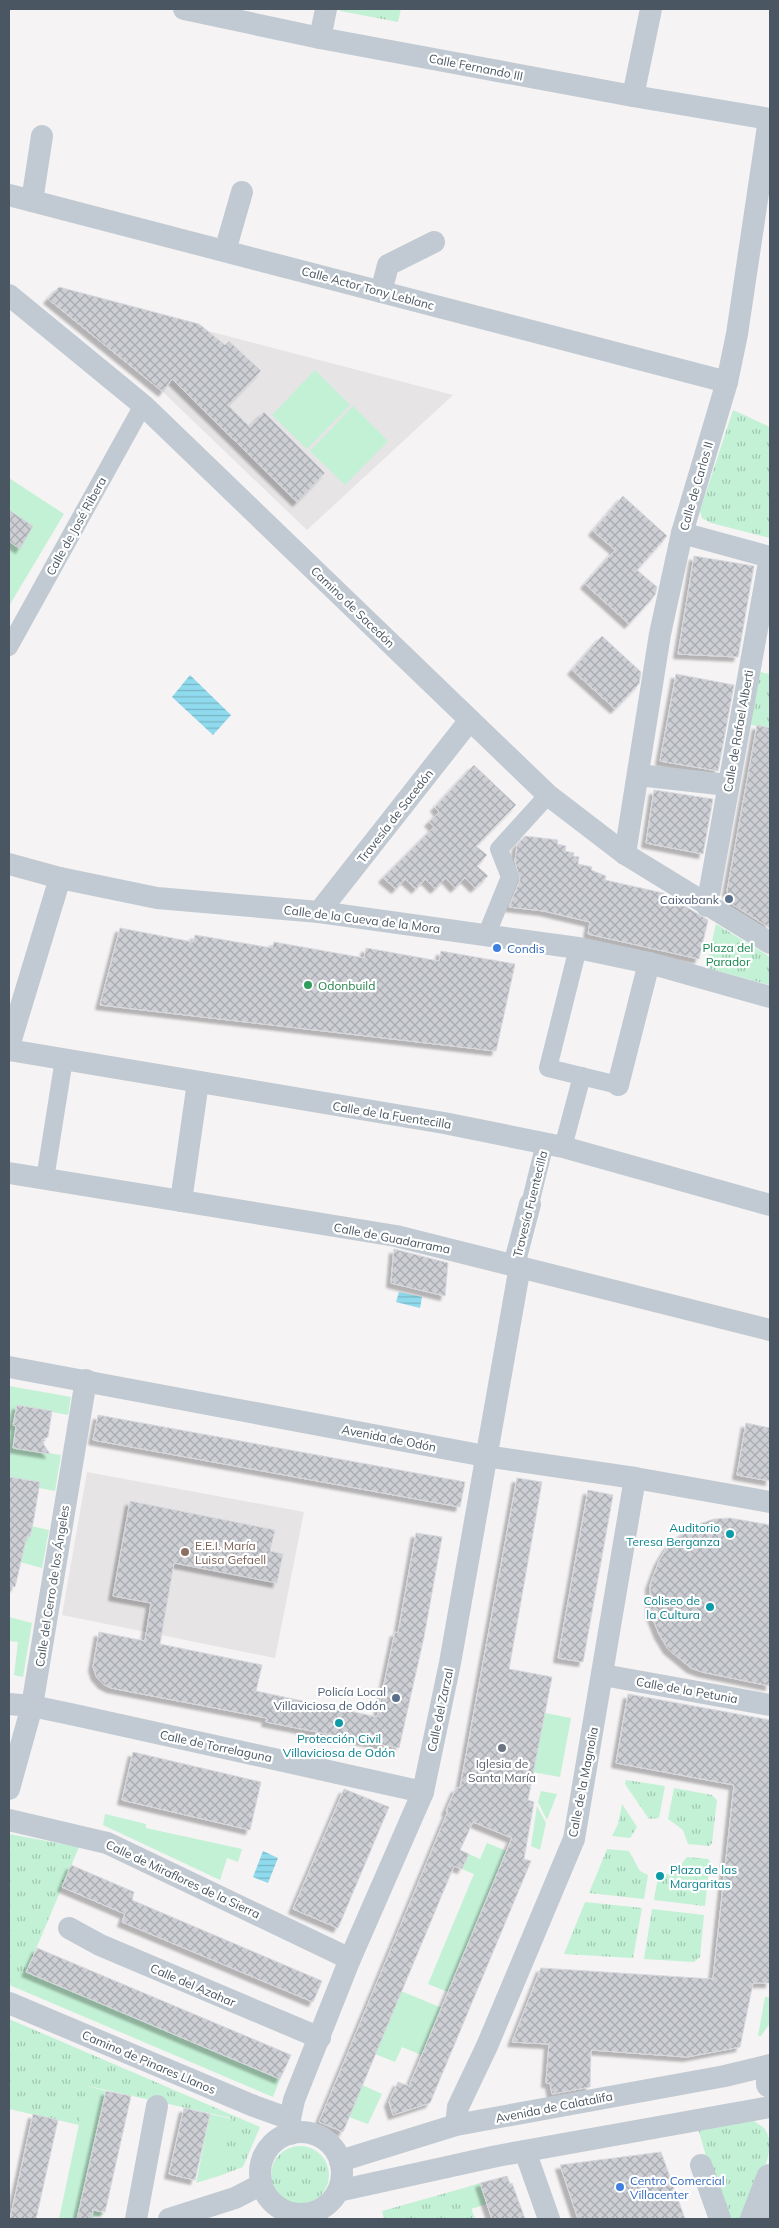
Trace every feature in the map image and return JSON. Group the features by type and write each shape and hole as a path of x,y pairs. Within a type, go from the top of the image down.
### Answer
{"street":[{"name":"Calle Fernando III","path":"184,9 320,38 633,96 770,119"},
{"path":"320,38 326,9"},
{"path":"633,96 651,9"},
{"name":"Calle de Carlos II","path":"625,854 660,634 682,533 727,382 770,119"},
{"path":"32,201 42,136"},
{"path":"225,251 242,192"},
{"name":"Calle Actor Tony Leblanc","path":"9,195 727,382"},
{"path":"382,292 388,265 434,242"},
{"name":"Camino de Sacedón","path":"9,295 143,405 548,795 625,854 770,943"},
{"name":"Calle de José Ribera","path":"9,647 143,405"},
{"path":"682,533 770,557"},
{"name":"Calle de Rafael Alberti","path":"707,906 770,557"},
{"name":"Travesía de Sacedón","path":"319,912 470,720"},
{"path":"638,775 728,785"},
{"path":"486,936 510,877 499,849 548,795"},
{"name":"Calle de la Cueva de la Mora","path":"9,864 60,878 157,898 319,912 578,948 649,963 770,998"},
{"path":"9,1048 60,878"},
{"path":"578,948 548,1068 618,1085 649,963"},
{"name":"Calle de la Fuentecilla","path":"9,1048 444,1123 554,1145 770,1205"},
{"path":"45,1179 64,1059"},
{"name":"Travesía Fuentecilla","path":"517,1266 530,1204 582,1076"},
{"path":"181,1201 198,1082"},
{"name":"Calle de Guadarrama","path":"9,1173 396,1236 770,1330"},
{"name":"Calle del Zarzal","path":"290,2126 294,2100 350,1959 423,1792 450,1663 517,1266"},
{"name":"Avenida de Odón","path":"9,1367 485,1456 635,1478 770,1502"},
{"name":"Calle del Cerro de los Ángeles","path":"9,1789 32,1706 86,1380"},
{"name":"Calle de la Magnolia","path":"456,2125 458,2107 487,2046 574,1839 635,1478"},
{"name":"Calle de la Petunia","path":"603,1675 770,1705"},
{"name":"Calle de Torrelaguna","path":"9,1704 32,1706 423,1792"},
{"name":"Calle de Miraflores de la Sierra","path":"9,1820 107,1843 350,1959"},
{"name":"Calle del Azahar","path":"69,1928 100,1945 320,2038"},
{"name":"Camino de Pinares Llanos","path":"9,2003 262,2110 290,2126"},
{"name":"Avenida de Calatalifa","path":"340,2162 456,2125 726,2076 770,2065"},
{"path":"770,2071 770,2084"},
{"path":"136,2219 157,2106"},
{"path":"338,2192 525,2151 770,2107"},
{"path":"290,2126 320,2138 335,2150 340,2162 342,2172 338,2192 331,2202 320,2210 295,2216 276,2206 267,2196 262,2184 260,2171 266,2153 290,2126"},
{"path":"525,2151 549,2219"},
{"path":"701,2164 720,2219"},
{"path":"754,2219 770,2178"},
{"path":"169,2219 235,2198 262,2184"}],"shaded area":[{"path":"208,331 453,395 307,530 163,392"},
{"name":"E.E.I. María Luisa Gefaell","path":"87,1472 304,1512 275,1658 62,1615"}],"green space":[{"path":"341,9 401,9 398,22 340,11"},
{"path":"315,370 350,405 307,449 272,415"},
{"path":"353,406 388,441 345,485 310,451"},
{"path":"733,410 770,427 770,538 711,523 702,518 700,511"},
{"path":"9,478 64,514 9,606"},
{"path":"755,671 770,674 770,728 746,724"},
{"name":"Plaza del Parador","path":"716,924 770,957 770,985 706,968"},
{"path":"9,1386 71,1397 68,1415 17,1405 13,1425 16,1426 13,1448 61,1455 55,1491 39,1488 40,1482 9,1477"},
{"path":"31,1526 49,1530 42,1568 9,1559 9,1533 29,1537"},
{"path":"9,1617 32,1623 23,1677 14,1675 18,1642 9,1641"},
{"path":"545,1713 571,1718 560,1777 533,1772"},
{"path":"626,1780 665,1786 659,1818 649,1819 625,1784"},
{"path":"674,1788 712,1795 717,1800 712,1843 709,1846 688,1844 683,1830 668,1819"},
{"path":"541,1791 557,1794 547,1820 538,1802"},
{"path":"622,1804 637,1827 630,1838 612,1836 618,1824"},
{"path":"537,1806 546,1823 540,1850 531,1846"},
{"path":"105,1814 146,1824 146,1828 242,1849 238,1862 227,1858 220,1880 103,1825"},
{"path":"9,1834 79,1847 19,1989 9,1985"},
{"path":"487,1843 507,1851 448,1992 428,1984 474,1874 462,1869 469,1854 480,1859"},
{"path":"607,1849 629,1851 640,1871 648,1875 644,1899 589,1893"},
{"path":"687,1857 708,1859 710,1862 705,1906 654,1900 658,1877 675,1872"},
{"path":"585,1902 642,1908 633,1958 564,1954"},
{"path":"652,1909 704,1915 700,1957 694,1962 644,1959"},
{"path":"26,1972 280,2079 273,2097 19,1989"},
{"path":"401,1991 442,2008 424,2056 402,2047 395,2062 375,2054"},
{"path":"765,1997 770,1997 770,2023 761,2036 758,2036"},
{"path":"9,2019 260,2127 243,2167 219,2176 231,2118 88,2086 79,2125 9,2109"},
{"path":"362,2085 382,2094 368,2124 349,2117"},
{"path":"87,2086 106,2091 80,2206 105,2214 88,2219 59,2219"},
{"path":"210,2114 232,2119 219,2176 196,2183"},
{"path":"754,2121 765,2130 769,2140 767,2162 743,2219 730,2219 723,2216 698,2128"},
{"path":"300,2146 316,2151 324,2159 329,2175 324,2191 316,2199 300,2204 284,2199 276,2191 271,2175 276,2159 284,2151"},
{"path":"480,2183 487,2204 471,2209 464,2188"},
{"path":"464,2188 475,2219 384,2219 382,2211"}],"water":[{"path":"190,675 231,715 213,735 172,697"},
{"path":"399,1292 422,1297 420,1308 396,1302"},
{"path":"263,1851 278,1858 268,1883 253,1877"}],"building":[{"path":"59,287 199,324 225,345 229,341 261,371 228,405 250,427 264,412 325,473 297,502 172,379 163,392 48,299"},
{"path":"623,496 667,536 637,570 657,587 655,595 629,624 585,584 615,550 593,531"},
{"path":"9,510 33,526 20,549 9,541"},
{"path":"694,556 754,566 738,657 678,654"},
{"path":"602,636 641,672 639,684 615,709 572,670"},
{"path":"676,674 734,685 718,771 660,761"},
{"path":"757,725 770,728 770,928 732,904 727,891"},
{"path":"474,765 516,805 476,846 487,855 477,866 488,876 475,888 465,878 455,888 446,878 435,889 425,879 416,889 405,879 396,889 383,878 434,827 429,822 439,812 435,807"},
{"path":"654,790 713,799 703,854 646,843"},
{"path":"525,836 558,840 557,844 566,846 565,851 574,853 573,856 579,857 578,864 592,867 591,870 606,876 605,880 663,893 708,920 699,959 588,934 590,922 544,911 509,907 520,880 515,861 517,845"},
{"name":"Odonbuild","path":"120,928 193,942 195,935 272,948 274,942 364,958 366,948 439,961 441,951 515,964 496,1051 100,1005"},
{"path":"394,1249 448,1263 445,1296 391,1283"},
{"path":"17,1405 52,1411 48,1437 41,1440 50,1454 13,1448 16,1426 13,1425"},
{"path":"98,1415 465,1482 460,1507 93,1440"},
{"path":"746,1423 770,1428 770,1481 737,1475"},
{"path":"9,1477 40,1482 30,1537 27,1536 15,1587 9,1586"},
{"path":"517,1478 542,1482 509,1669 552,1677 528,1800 534,1802 524,1859 531,1861 430,2103 393,2115 389,2102 398,2082 409,2086 512,1838 473,1822 460,1850 469,1854 462,1869 454,1866 343,2132 319,2122 448,1811 446,1811 456,1788 460,1788"},
{"path":"588,1490 613,1495 583,1662 558,1658"},
{"path":"130,1501 275,1530 270,1551 283,1554 277,1583 174,1563 160,1644 262,1665 256,1691 377,1717 395,1632 398,1633 416,1533 442,1537 424,1637 399,1748 266,1722 267,1718 111,1688 103,1684 96,1676 93,1667 99,1632 145,1641 151,1603 113,1596"},
{"name":"Coliseo de la Cultura","path":"730,1518 770,1525 770,1686 691,1668 668,1649 659,1634 651,1614 650,1585 659,1561 668,1546 685,1531 696,1525 714,1519"},
{"path":"628,1694 770,1720 770,1983 753,1983 740,2047 687,2057 591,2050 590,2087 552,2094 550,2083 546,2083 549,2044 512,2042 541,1968 713,1979 734,1785 616,1763"},
{"path":"133,1752 261,1782 250,1830 122,1800"},
{"path":"344,1789 389,1807 338,1928 293,1909"},
{"path":"71,1865 134,1892 132,1900 322,1981 313,2002 122,1922 125,1914 62,1887"},
{"path":"37,1948 291,2055 280,2079 26,1972"},
{"path":"106,2091 131,2096 105,2212 93,2210 92,2219 77,2219"},
{"path":"184,2108 210,2114 195,2180 169,2174"},
{"path":"33,2114 58,2120 36,2219 10,2219"},
{"name":"Centro Comercial Villacenter","path":"661,2152 685,2219 578,2219 560,2165"},
{"path":"507,2176 510,2184 512,2183 525,2219 492,2219 480,2183"}],"place":[{"name":"Caixabank","path":"729,899"},
{"name":"Condis","path":"497,948"},
{"name":"Odonbuild","path":"308,985"},
{"name":"Auditorio Teresa Berganza","path":"730,1534"},
{"name":"E.E.I. María Luisa Gefaell","path":"185,1552"},
{"name":"Coliseo de la Cultura","path":"710,1607"},
{"name":"Policía Local Villaviciosa de Odón","path":"396,1698"},
{"name":"Protección Civil Villaviciosa de Odón","path":"339,1723"},
{"name":"Iglesia de Santa María","path":"502,1748"},
{"name":"Plaza de las Margaritas","path":"660,1876"},
{"name":"Centro Comercial Villacenter","path":"620,2187"}]}
